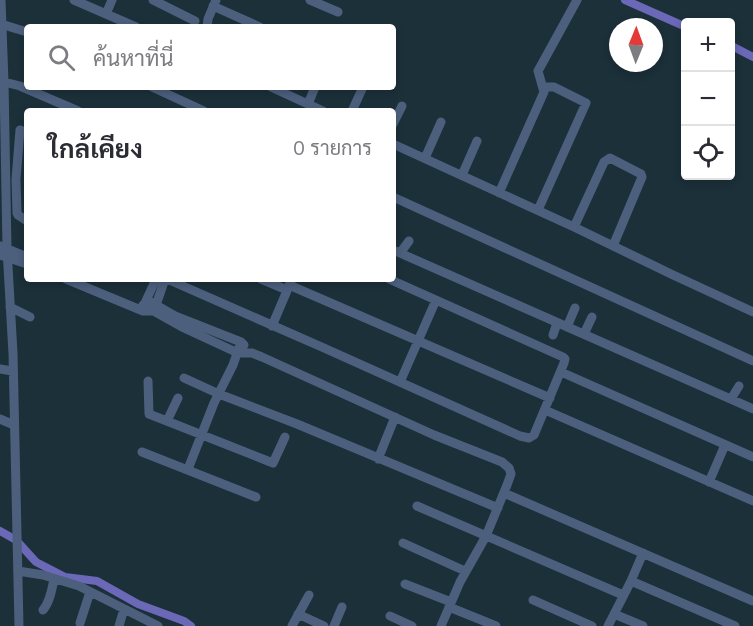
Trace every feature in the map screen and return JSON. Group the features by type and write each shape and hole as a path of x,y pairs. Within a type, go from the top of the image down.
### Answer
{"street":[{"path":"1,0 4,82 4,252 10,307 19,626"},
{"path":"74,0 129,24"},
{"path":"106,14 112,0"},
{"path":"153,0 195,21"},
{"path":"310,0 338,12"},
{"path":"499,193 544,92 538,71 577,0"},
{"path":"207,24 215,3 254,24"},
{"path":"1,24 24,31"},
{"path":"4,82 24,87"},
{"path":"538,210 586,103 554,87 543,87"},
{"path":"158,90 198,108"},
{"path":"278,90 317,108"},
{"path":"308,104 314,90"},
{"path":"353,108 362,90"},
{"path":"41,91 72,108"},
{"path":"396,118 402,106"},
{"path":"425,158 441,122"},
{"path":"24,132 20,130 17,173 17,213 24,219"},
{"path":"462,175 477,141"},
{"path":"396,145 753,312"},
{"path":"574,227 604,162 610,158 615,160 641,174 642,177 613,246"},
{"path":"17,173 24,176"},
{"path":"396,198 753,361"},
{"path":"409,241 397,252 753,409"},
{"path":"4,252 24,256"},
{"path":"4,252 24,262"},
{"path":"73,282 143,311 154,308"},
{"path":"88,282 145,303 238,353 252,353"},
{"path":"145,303 155,282"},
{"path":"154,308 165,282"},
{"path":"173,282 520,436 529,438 534,435 565,359 396,282"},
{"path":"272,326 290,285 550,398"},
{"path":"400,382 436,300"},
{"path":"10,307 30,317"},
{"path":"567,327 575,309"},
{"path":"584,334 591,317"},
{"path":"174,319 241,342 252,353 434,435 502,462 510,468 511,474 486,536 465,571 441,626"},
{"path":"553,335 557,322"},
{"path":"188,469 241,342"},
{"path":"0,369 12,371"},
{"path":"561,372 753,457"},
{"path":"184,378 498,508"},
{"path":"148,381 148,414 273,463 285,438"},
{"path":"731,399 739,386"},
{"path":"167,421 178,398"},
{"path":"545,410 753,501"},
{"path":"378,459 395,417"},
{"path":"0,419 14,425"},
{"path":"709,482 725,445"},
{"path":"142,452 256,497"},
{"path":"504,493 753,601"},
{"path":"417,506 623,595"},
{"path":"403,543 465,571"},
{"path":"608,626 643,553"},
{"path":"18,571 43,575 79,586 158,626"},
{"path":"43,610 46,607 54,579"},
{"path":"631,581 735,626"},
{"path":"405,584 496,626"},
{"path":"80,623 90,592"},
{"path":"292,626 309,595"},
{"path":"533,600 592,626"},
{"path":"334,626 342,607"},
{"path":"119,626 124,609"},
{"path":"298,614 324,626"},
{"path":"614,614 643,626"},
{"path":"390,616 412,626"}],"waterway":[{"path":"625,0 681,25"},
{"path":"735,48 753,57"},
{"path":"0,531 16,540 36,562 65,577 97,581 138,604 184,621 191,626"}]}
